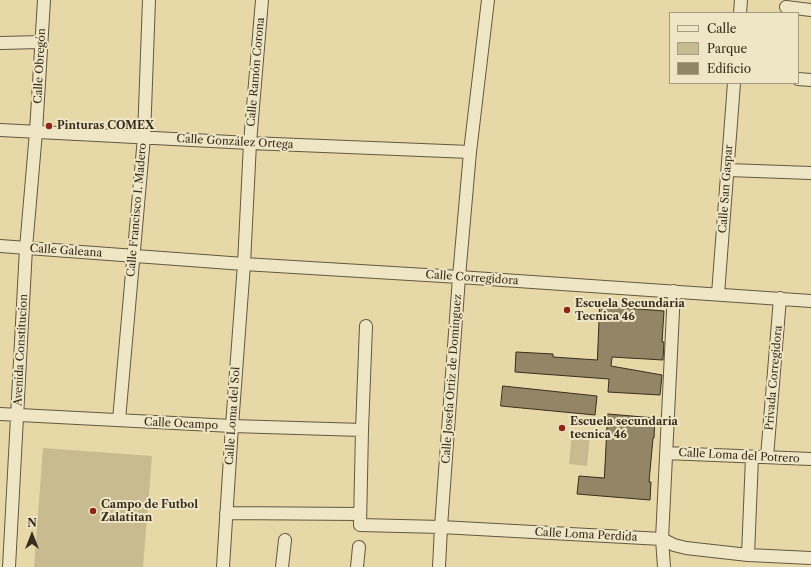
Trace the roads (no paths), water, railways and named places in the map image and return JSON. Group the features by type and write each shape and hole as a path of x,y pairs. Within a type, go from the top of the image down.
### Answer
{"street":[{"name":"Calle Obregón","path":"36,132 44,0"},
{"name":"Calle Francisco I. Madero","path":"119,420 144,137 150,0"},
{"name":"Calle Ramón Corona","path":"244,264 250,143 262,0"},
{"name":"Calle Josefa Ortiz de Domínguez","path":"439,567 459,277 470,152 488,0"},
{"path":"740,12 741,0"},
{"path":"786,7 811,10"},
{"path":"0,42 41,42"},
{"path":"799,78 811,80"},
{"name":"Calle San Gaspar","path":"718,294 734,84"},
{"name":"Calle González Ortega","path":"0,130 250,143 470,152"},
{"name":"Avenida Constitucion","path":"9,567 26,248 36,132"},
{"path":"728,170 811,173"},
{"name":"Calle Galeana","path":"0,246 133,256"},
{"name":"Calle Corregidora","path":"133,256 811,301"},
{"name":"Calle Loma del Sol","path":"223,567 244,264"},
{"path":"664,567 662,539 674,291"},
{"name":"Privada Corregidora","path":"767,457 780,298"},
{"path":"360,519 366,326"},
{"name":"Calle Ocampo","path":"0,414 232,426 362,430"},
{"name":"Calle Loma del Potrero","path":"666,453 811,459"},
{"path":"748,555 752,456"},
{"name":"Calle Loma Perdida","path":"226,512 360,519 441,527 662,539 674,545 686,548 748,555 811,558"},
{"path":"282,567 285,540"},
{"path":"357,567 359,547"}],"place":[{"name":"Pinturas COMEX","path":"49,126"},
{"name":"Escuela Secundaria Tecnica 46","path":"567,310"},
{"name":"Escuela secundaria tecnica 46","path":"562,428"},
{"name":"Campo de Futbol Zalatitan","path":"93,511"}]}
